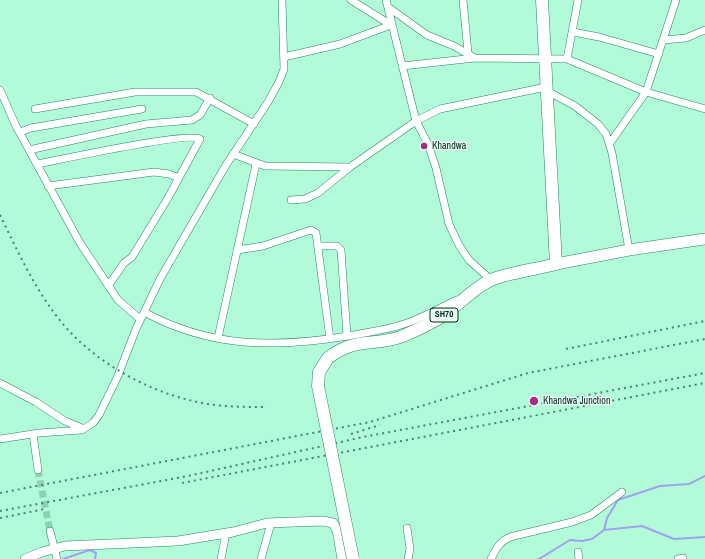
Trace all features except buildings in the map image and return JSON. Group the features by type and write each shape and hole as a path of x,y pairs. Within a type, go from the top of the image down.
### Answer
{"highway":[{"path":"542,0 556,264"},
{"name":"SH70","path":"353,559 318,386 319,372 328,358 339,349 353,344 402,336 444,315 471,293 491,280 556,264"}],"main road":[{"name":"SH70","path":"556,264 629,250 705,239"}],"street":[{"path":"0,439 33,434 82,430 99,415 140,319 160,279 233,154 268,102 278,82 284,68 282,0"},
{"path":"350,0 391,25"},
{"path":"463,0 468,53"},
{"path":"567,59 578,0"},
{"path":"610,143 646,92 676,0"},
{"path":"387,3 391,25 416,121 428,144 436,168 449,224 459,245 469,260 491,280"},
{"path":"387,3 427,35 468,53 475,58"},
{"path":"284,57 346,42 391,25"},
{"path":"664,40 686,38 705,30"},
{"path":"573,32 599,37 659,54"},
{"path":"402,66 475,58 567,59 646,92 705,109"},
{"path":"291,200 312,197 350,166 416,121 440,109 546,89 576,106 588,115 598,124 610,143 629,250"},
{"path":"0,90 7,108 80,243 118,300 140,319"},
{"path":"36,109 135,92 196,92 210,98 254,124"},
{"path":"30,150 146,124 192,120 200,116 210,98"},
{"path":"20,132 38,127 142,109"},
{"path":"37,164 171,138 198,137 200,142 132,257 124,263 108,286"},
{"path":"233,154 256,164 278,167 350,166"},
{"path":"218,338 256,164"},
{"path":"48,186 154,172 169,174 179,178"},
{"path":"237,250 263,246 311,230 316,233 330,339"},
{"path":"318,246 337,246 341,250 347,336"},
{"path":"144,312 164,323 192,334 255,344 275,344 330,339 385,330 408,323 471,293"},
{"path":"0,383 36,402 65,421 84,428"},
{"path":"33,434 38,470"},
{"path":"491,559 497,547 510,537 572,522 591,515 622,492"},
{"path":"25,559 54,548 85,544 178,541 226,533 271,523 323,521 333,523 337,530 342,559"},
{"path":"261,559 271,523"},
{"path":"407,528 410,549 408,559"},
{"path":"50,531 56,559"},
{"path":"221,559 226,533"}],"waterway":[{"path":"604,530 607,518 618,500 660,486 689,484 705,476"},
{"path":"539,559 570,540 582,541 592,539 604,530 642,526 674,539 705,537"},
{"path":"63,559 90,550 96,553 95,559"}],"tunnel":[{"path":"38,470 50,531"}],"railway":[{"path":"0,215 15,247 51,309 74,336 99,357 127,376 174,396 218,405 237,407 267,407"},
{"path":"566,349 705,321"},
{"path":"0,493 370,422 528,373 705,339"},
{"path":"0,511 188,476 363,437 705,373"},
{"path":"182,483 705,383"},
{"path":"351,434 380,425"},
{"path":"0,518 45,509"}],"place":[{"name":"Khandwa","path":"424,146"},
{"name":"Khandwa Junction","path":"534,401"}]}
